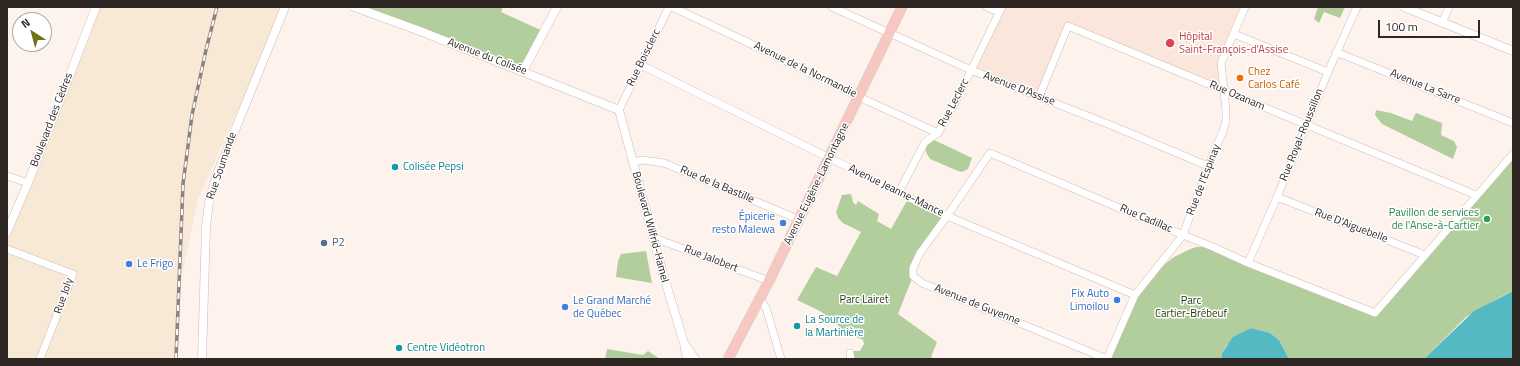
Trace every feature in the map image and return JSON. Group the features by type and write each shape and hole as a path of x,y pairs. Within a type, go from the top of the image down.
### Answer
{"main road":[{"name":"Avenue Eugène-Lamontagne","path":"728,359 800,220 902,7"}],"street":[{"name":"Boulevard des Cèdres","path":"7,232 28,183 96,7"},
{"name":"Rue Soumande","path":"202,359 206,227 210,202 216,177 285,7"},
{"name":"Avenue du Colisée","path":"354,7 400,23 524,71 619,110"},
{"path":"524,71 557,7"},
{"name":"Rue Boisclerc","path":"619,110 670,7"},
{"name":"Avenue de la Normandie","path":"670,7 745,40 859,97 938,133"},
{"name":"Avenue D'Assise","path":"832,7 971,70 1113,126 1208,166"},
{"path":"987,7 1001,10"},
{"name":"Rue de l'Espinay","path":"1107,359 1135,295 1183,235 1226,120 1221,63 1245,7"},
{"name":"Rue Royal-Roussillon","path":"1248,263 1277,198 1336,52 1357,7"},
{"path":"1404,7 1513,51"},
{"path":"1442,23 1449,7"},
{"name":"Rue Leclerc","path":"899,192 925,142 938,133 955,103 1001,10"},
{"name":"Rue Ozanam","path":"1039,97 1068,26 1476,195"},
{"path":"1234,34 1328,72"},
{"name":"Avenue La Sarre","path":"1336,52 1513,123"},
{"name":"Avenue Jeanne-Mance","path":"641,65 947,216 1135,295"},
{"name":"Boulevard Wilfrid-Hamel","path":"619,110 652,237 673,311 684,343 687,359"},
{"name":"Rue Cadillac","path":"947,216 990,153 1248,263 1375,314 1425,256"},
{"path":"1425,256 1476,195 1513,154"},
{"name":"Rue de la Bastille","path":"633,162 642,160 664,163 800,220"},
{"path":"7,176 28,183"},
{"name":"Rue D'Aiguebelle","path":"1277,198 1425,256"},
{"name":"Avenue de Guyenne","path":"947,216 920,253 912,272 916,280 1107,359"},
{"name":"Rue Jalobert","path":"652,237 769,281"},
{"name":"Rue Joly","path":"7,249 73,274 40,359"},
{"path":"760,299 766,308 781,359"},
{"name":"Boulevard Wilfrid-Hamel","path":"684,343 695,359"}],"shaded area":[{"path":"95,7 284,7 198,199 176,304 176,359 7,359 7,236"},
{"name":"Hôpital Saint-François-d'Assise","path":"1002,7 1245,7 1221,63 1223,89 1069,26 1039,97 971,70"}],"green space":[{"path":"353,7 503,7 501,12 545,32 523,71"},
{"path":"1318,7 1345,7 1340,18 1324,12 1319,23 1314,19"},
{"path":"1376,110 1391,113 1412,121 1416,113 1442,123 1441,135 1454,141 1457,147 1453,159 1382,124 1375,115"},
{"path":"928,137 972,158 968,169 962,172 958,171 930,159 926,152 925,143"},
{"name":"Parc Cartier-Brébeuf","path":"1513,154 1513,291 1466,317 1424,359 1289,359 1279,340 1270,333 1251,328 1226,346 1222,353 1222,359 1107,359 1135,295 1152,274 1174,257 1196,247 1213,247 1375,313"},
{"name":"Parc Lairet","path":"851,194 853,202 856,205 858,201 879,214 877,221 891,229 909,197 947,216 931,236 898,314 937,342 931,357 936,359 855,359 851,351 860,351 864,344 863,340 847,333 820,311 797,300 816,267 837,276 861,232 843,223 838,218 836,212 842,195"},
{"path":"646,251 652,283 616,277 618,261 621,254"},
{"path":"607,349 643,355 648,351 660,359 605,359"}],"water":[{"path":"1513,291 1513,359 1424,359 1474,311"},
{"path":"1251,328 1270,333 1279,340 1289,359 1222,359 1222,353 1233,337"}],"railway":[{"path":"176,359 183,184 192,115 217,7"}],"place":[{"name":"Hôpital Saint-François-d'Assise","path":"1170,43"},
{"name":"Chez Carlos Café","path":"1240,78"},
{"name":"Colisée Pepsi","path":"395,167"},
{"name":"Pavillon de services de l'Anse-à-Cartier","path":"1487,219"},
{"name":"Épicerie resto Malewa","path":"783,223"},
{"name":"P2","path":"324,243"},
{"name":"Le Frigo","path":"129,264"},
{"name":"Fix Auto Limoilou","path":"1117,300"},
{"name":"Le Grand Marché de Québec","path":"565,307"},
{"name":"La Source de la Martinière","path":"797,326"},
{"name":"Centre Vidéotron","path":"399,348"}]}
